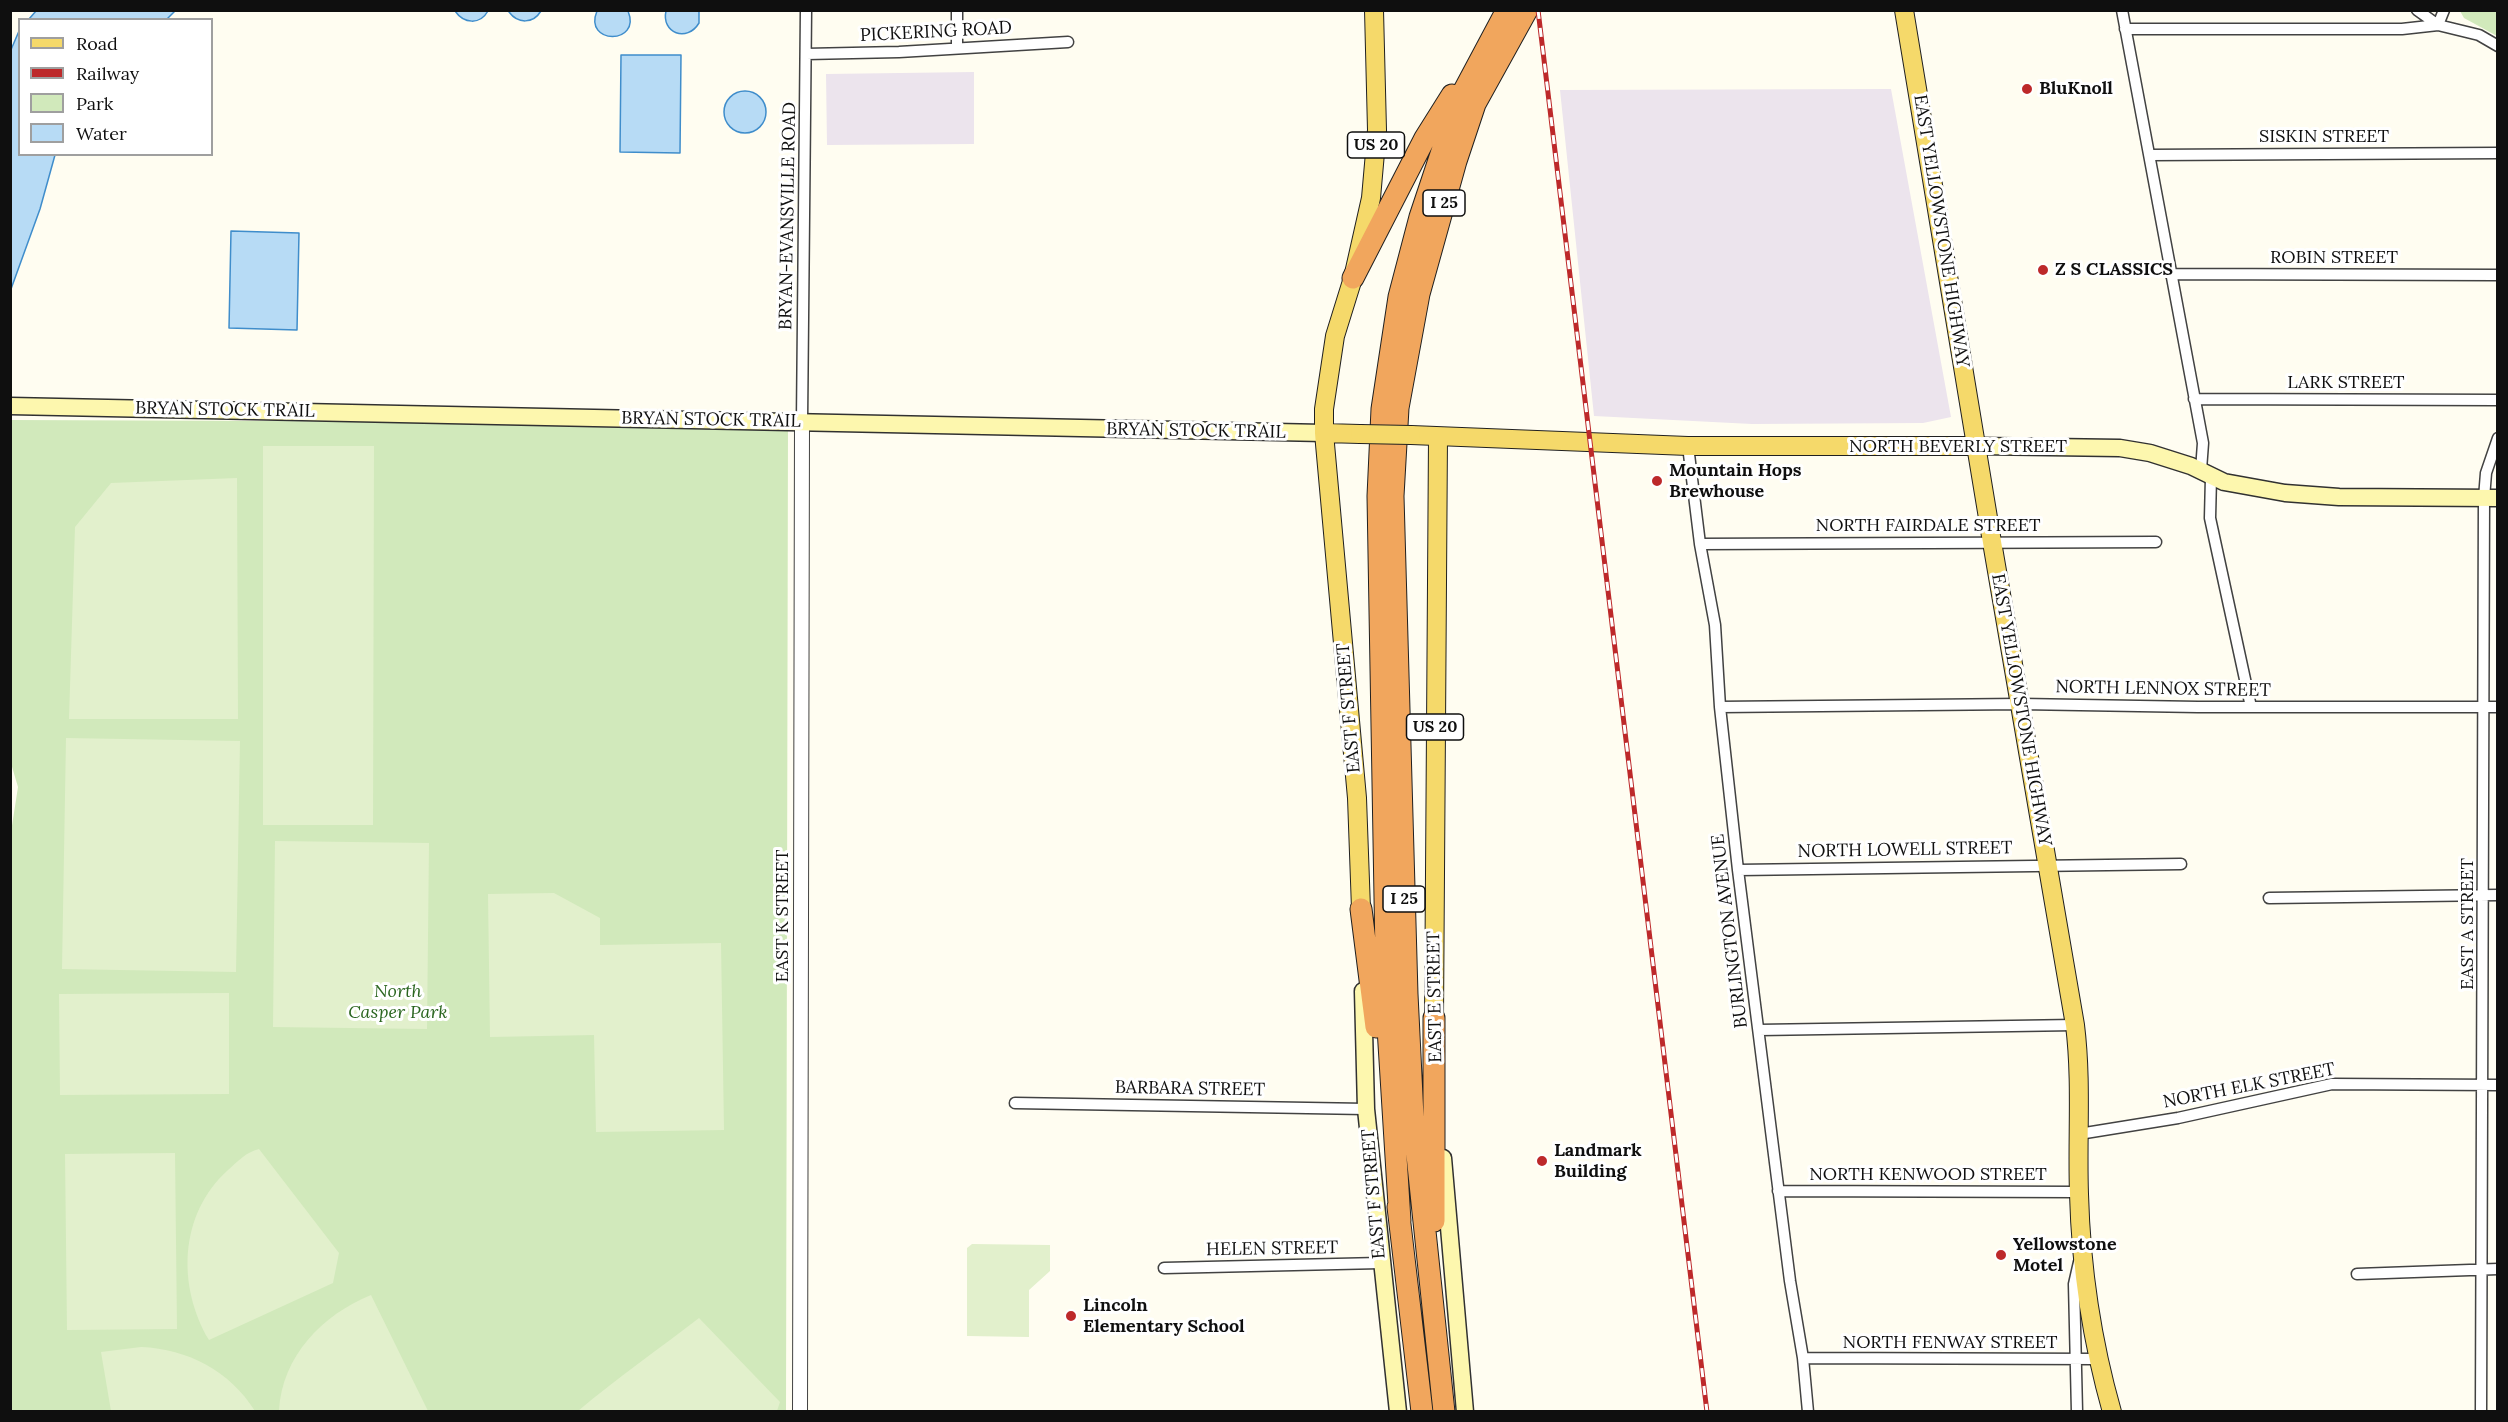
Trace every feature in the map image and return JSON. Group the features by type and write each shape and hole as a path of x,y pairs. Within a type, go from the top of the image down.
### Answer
{"highway":[{"path":"1353,278 1425,138 1506,10"},
{"name":"I 25","path":"1422,1412 1400,1221 1387,1012 1378,496 1382,409 1399,297 1420,217 1459,100 1506,10"},
{"name":"I 25","path":"1444,1412 1413,1117 1407,994 1393,495 1398,408 1419,294 1456,161 1475,104 1527,10"},
{"path":"1361,909 1400,1221"},
{"name":"US 20","path":"1431,1302 1434,1251 1434,1018"}],"main road":[{"name":"EAST F STREET","path":"1374,10 1376,140 1371,198 1353,278 1346,294 1331,358 1324,409 1324,434 1357,798 1366,1109 1380,1263 1398,1412"},
{"name":"EAST YELLOWSTONE HIGHWAY","path":"1904,10 2075,1025 2079,1061 2078,1192 2081,1253 2090,1328 2111,1411"},
{"name":"BRYAN STOCK TRAIL","path":"11,406 1411,435"},
{"name":"NORTH BEVERLY STREET","path":"1411,435 1688,446 2120,448 2150,453 2255,489 2311,496 2491,498"},
{"name":"EAST E STREET","path":"1438,437 1434,1018 1439,1114 1465,1412"}],"street":[{"name":"BRYAN-EVANSVILLE ROAD","path":"802,421 806,10"},
{"path":"957,10 957,47"},
{"path":"2122,10 2203,443 2210,518 2251,707"},
{"path":"2417,10 2438,25"},
{"path":"2438,25 2444,10"},
{"path":"2126,29 2402,29 2438,25 2479,35 2498,46"},
{"name":"PICKERING ROAD","path":"806,54 898,52 1068,42"},
{"name":"SISKIN STREET","path":"2150,155 2498,153"},
{"name":"ROBIN STREET","path":"2170,274 2498,275"},
{"name":"LARK STREET","path":"2194,399 2498,400"},
{"name":"EAST K STREET","path":"800,1412 802,421"},
{"name":"EAST A STREET","path":"2481,1412 2484,707 2491,498 2486,473 2498,438"},
{"name":"BURLINGTON AVENUE","path":"1688,446 1700,544 1715,625 1720,707 1738,870 1778,1191 1803,1358 1808,1412"},
{"name":"NORTH FAIRDALE STREET","path":"1700,544 2156,542"},
{"name":"NORTH LENNOX STREET","path":"1720,707 2020,704 2498,707"},
{"name":"NORTH LOWELL STREET","path":"1738,870 2048,864 2181,864"},
{"path":"2270,898 2498,895"},
{"path":"1759,1030 2075,1025"},
{"name":"NORTH ELK STREET","path":"2079,1134 2178,1118 2332,1083 2498,1084"},
{"name":"BARBARA STREET","path":"1015,1103 1366,1109"},
{"name":"NORTH KENWOOD STREET","path":"1778,1191 2078,1192"},
{"path":"2077,1412 2074,1284 2081,1253"},
{"name":"HELEN STREET","path":"1164,1268 1380,1263"},
{"path":"2357,1274 2498,1269"},
{"name":"NORTH FENWAY STREET","path":"1803,1358 2097,1359"}],"shaded area":[{"path":"974,72 974,144 827,145 826,74"},
{"path":"1891,89 1951,417 1923,423 1752,424 1594,416 1560,90"}],"green space":[{"path":"2460,11 2497,11 2497,36 2464,18"},
{"name":"North Casper Park","path":"11,420 788,423 786,1411 11,1412 10,881 11,832 18,787 10,760"},
{"path":"263,446 374,446 373,825 263,825"},
{"path":"237,478 238,719 69,719 75,527 111,483"},
{"path":"66,738 240,741 236,972 62,969"},
{"path":"275,841 429,843 427,1029 273,1027"},
{"path":"554,893 600,918 600,945 721,943 724,1130 596,1132 594,1035 490,1037 488,894"},
{"path":"229,993 229,1094 60,1095 59,994"},
{"path":"259,1149 339,1253 333,1283 209,1340 192,1297 188,1274 188,1251 192,1229 200,1208 212,1188 238,1161 250,1152"},
{"path":"175,1153 177,1329 67,1330 65,1154"},
{"path":"972,1244 1050,1245 1050,1271 1029,1290 1029,1337 967,1336 967,1248"},
{"path":"371,1295 428,1411 279,1411 288,1372 308,1340 336,1314"},
{"path":"699,1318 780,1402 777,1411 578,1411 623,1375"},
{"path":"141,1347 175,1352 206,1365 233,1384 255,1411 111,1411 101,1352"}],"water":[{"path":"36,10 175,11 168,18 30,18"},
{"path":"455,11 488,11 481,19 472,21 463,18"},
{"path":"541,11 534,18 525,21 517,19 509,12"},
{"path":"597,11 628,11 630,22 627,30 621,35 604,35 598,30 595,22"},
{"path":"666,11 699,11 699,23 688,33 676,33 671,30 665,19"},
{"path":"18,33 18,156 55,156 40,209 11,289 10,52"},
{"path":"621,55 681,55 680,153 620,152"},
{"path":"745,91 753,92 760,97 765,104 765,120 760,127 753,132 745,133 737,132 730,127 725,120 724,112 725,104 730,97 737,92"},
{"path":"231,231 299,233 297,330 229,328"}],"railway":[{"path":"1538,10 1707,1412"}],"place":[{"name":"BluKnoll","path":"2027,89"},
{"name":"Z S CLASSICS","path":"2043,270"},
{"name":"Mountain Hops Brewhouse","path":"1657,481"},
{"name":"Landmark Building","path":"1542,1161"},
{"name":"Yellowstone Motel","path":"2001,1255"},
{"name":"Lincoln Elementary School","path":"1071,1316"}]}
